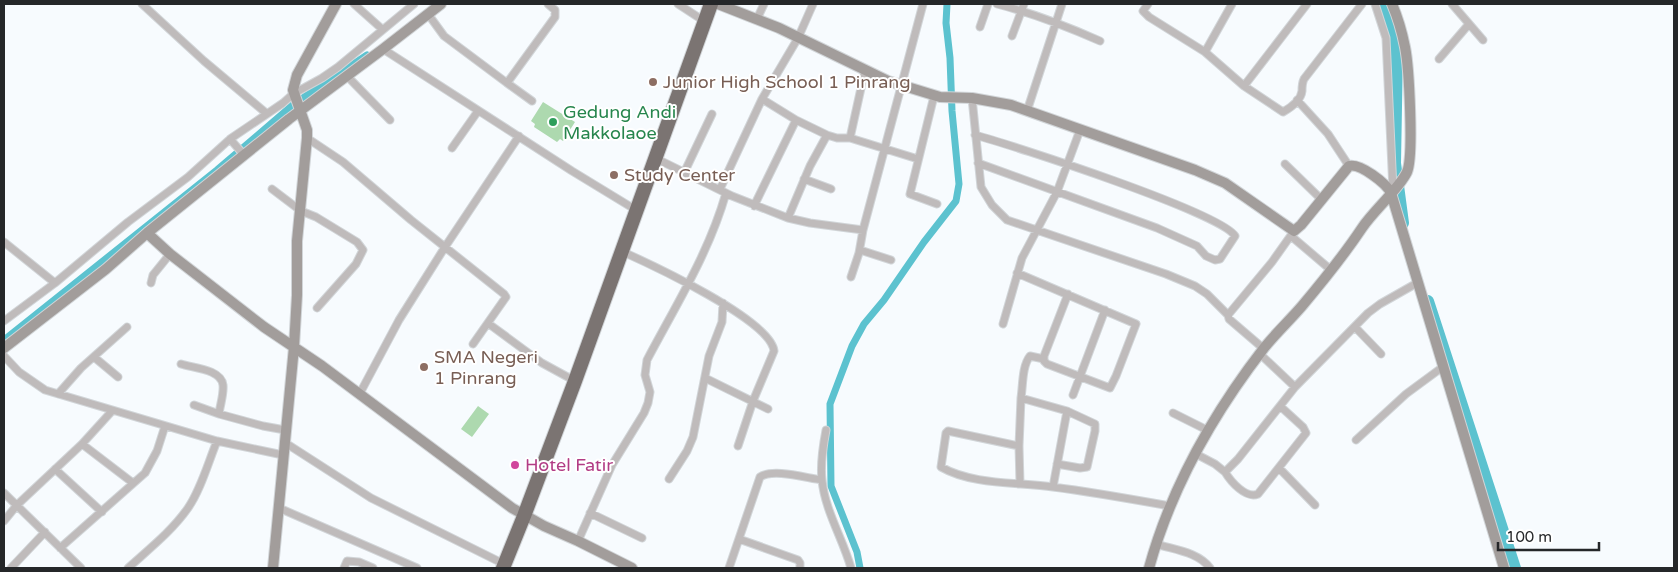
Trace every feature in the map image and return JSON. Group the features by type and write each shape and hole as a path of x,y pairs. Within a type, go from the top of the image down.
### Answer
{"highway":[{"path":"504,566 575,381 621,251 630,207 654,158 711,4"}],"street":[{"path":"142,4 204,61 266,113"},
{"path":"273,568 294,347 297,295 297,241 307,138 307,130 297,102 298,75 336,4"},
{"path":"354,4 382,29"},
{"path":"4,348 106,269 242,153 297,102 414,4"},
{"path":"4,321 128,222 188,177 266,113 283,103 297,102 347,76 441,4"},
{"path":"507,83 555,17 555,10 548,4"},
{"path":"678,4 704,21"},
{"path":"718,4 757,19 878,77 934,96 969,98 1011,106 1195,170 1225,183 1293,234 1331,270"},
{"path":"757,19 764,4"},
{"path":"578,541 612,465 644,413 650,392 645,375 646,363 714,230 723,191 762,99 798,38 813,4"},
{"path":"852,277 923,4"},
{"path":"980,27 988,4"},
{"path":"997,4 1022,7 1100,41"},
{"path":"1027,111 1062,4"},
{"path":"1148,4 1144,11 1149,17 1205,52 1244,86 1280,111 1287,110 1302,94 1304,79 1362,4"},
{"path":"1205,52 1232,4"},
{"path":"1244,86 1307,4"},
{"path":"1375,4 1386,38 1388,54 1388,92 1394,189 1417,283 1444,366 1504,568"},
{"path":"1149,568 1170,506 1208,431 1262,352 1331,270 1407,172 1410,160 1410,135 1407,63 1400,26 1392,4"},
{"path":"1452,4 1483,40"},
{"path":"1012,36 1022,7"},
{"path":"428,14 444,36 532,101"},
{"path":"1439,59 1469,24"},
{"path":"384,49 630,207"},
{"path":"850,138 865,70"},
{"path":"347,76 390,120"},
{"path":"934,96 910,194 937,204"},
{"path":"969,98 981,187 984,195 995,209 1007,220 1196,286 1228,315 1229,319 1295,388"},
{"path":"762,99 796,120 827,135 850,138 918,159"},
{"path":"1297,100 1328,134 1349,166"},
{"path":"452,148 478,111"},
{"path":"684,173 712,114"},
{"path":"754,206 796,120"},
{"path":"1003,324 1022,258 1057,192 1080,130"},
{"path":"974,134 1130,187 1201,215 1234,233 1235,236 1220,259 1215,260 1206,256 1197,246 1183,239 1126,216 978,163"},
{"path":"788,218 804,179 827,135"},
{"path":"359,395 399,320 519,136"},
{"path":"307,138 343,162 506,297 473,344"},
{"path":"232,141 242,153"},
{"path":"654,158 754,206 788,218 863,230"},
{"path":"1285,164 1321,199"},
{"path":"1228,315 1349,166 1357,166 1394,189"},
{"path":"804,179 831,189"},
{"path":"272,189 300,211 330,225 362,246 363,250 356,264 317,308"},
{"path":"147,234 264,327 294,347 512,508 524,516 632,568"},
{"path":"4,242 54,283"},
{"path":"860,250 891,260"},
{"path":"621,251 723,303 758,328 774,346 769,367 753,401 738,446"},
{"path":"152,283 153,275 170,254"},
{"path":"1017,273 1136,324 1110,388 1047,364 1044,359 1030,356 1028,358 1021,398 1020,483"},
{"path":"1225,472 1238,459 1295,388 1375,306 1417,283"},
{"path":"1044,359 1068,294"},
{"path":"669,479 687,451 693,437 709,356 722,322 723,303"},
{"path":"1073,394 1105,310"},
{"path":"488,324 542,363 575,381"},
{"path":"1355,326 1380,354"},
{"path":"58,394 71,378 127,327"},
{"path":"4,356 19,372 40,387 58,394 217,441 283,455"},
{"path":"94,357 118,377"},
{"path":"181,364 215,373 221,379 223,385 219,414"},
{"path":"1356,440 1406,394 1444,366"},
{"path":"705,378 768,409"},
{"path":"1021,398 1067,411 1095,424 1096,431 1087,467 1080,468 1056,464"},
{"path":"194,405 262,426 286,430"},
{"path":"1196,454 1215,464 1225,472 1234,484 1250,495 1255,496 1279,468 1306,431 1280,406"},
{"path":"4,521 17,505 82,444 112,411"},
{"path":"1053,487 1067,411"},
{"path":"1173,413 1208,431"},
{"path":"60,548 148,470 157,451 165,426"},
{"path":"826,430 822,453 822,480 826,500 851,568"},
{"path":"1019,446 948,431 946,433 941,467 962,476 1053,487 1170,506"},
{"path":"128,568 167,533 188,508 198,490 217,441"},
{"path":"284,442 371,498 504,566"},
{"path":"82,444 133,483"},
{"path":"1279,468 1315,505"},
{"path":"55,469 102,512"},
{"path":"729,568 760,477 764,474 775,473 822,480"},
{"path":"4,493 81,568"},
{"path":"279,508 407,566 417,568"},
{"path":"590,513 642,538"},
{"path":"11,568 45,532"},
{"path":"739,538 798,560 800,568"},
{"path":"1156,544 1196,556 1202,559 1210,568"},
{"path":"344,568 347,561 374,568"}],"green space":[{"name":"Gedung Andi Makkolaoe","path":"543,102 575,122 563,141 560,139 557,142 534,127 535,124 531,121"},
{"path":"478,406 489,414 472,437 461,429"}],"waterway":[{"path":"860,568 857,552 831,486 830,404 852,346 864,324 884,300 924,242 956,201 959,184 946,23 947,4"},
{"path":"1381,4 1397,50 1395,163 1403,223"},
{"path":"4,340 217,170 294,104 367,55"},
{"path":"1428,301 1515,568"}],"place":[{"name":"Junior High School 1 Pinrang","path":"653,82"},
{"name":"Gedung Andi Makkolaoe","path":"553,122"},
{"name":"Study Center","path":"614,175"},
{"name":"SMA Negeri 1 Pinrang","path":"424,367"},
{"name":"Hotel Fatir","path":"515,465"}]}
